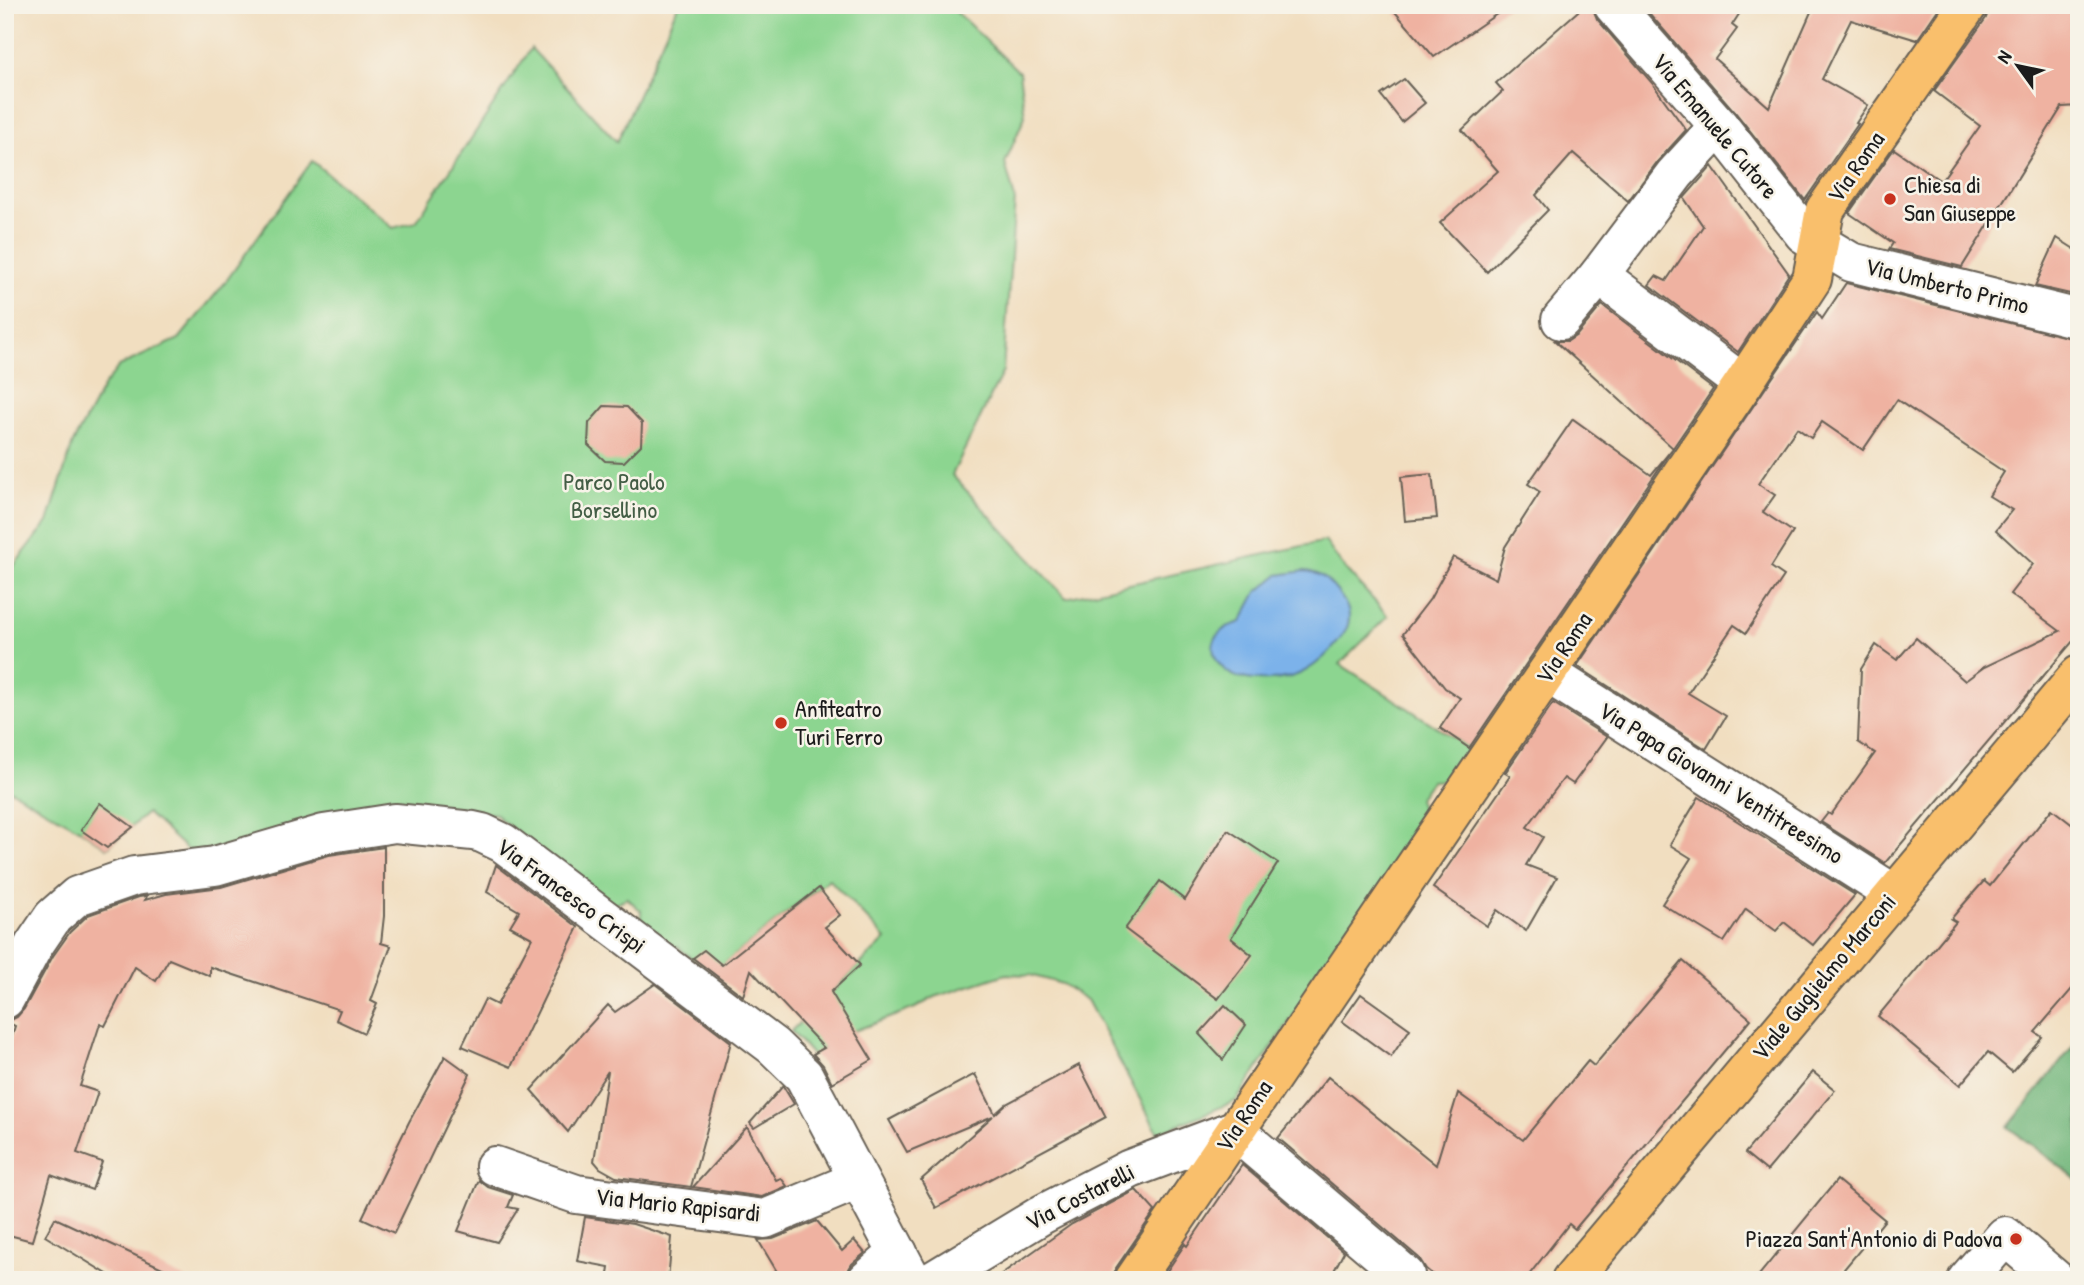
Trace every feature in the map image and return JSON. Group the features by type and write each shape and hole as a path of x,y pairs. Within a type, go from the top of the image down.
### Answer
{"main road":[{"name":"Via Roma","path":"1134,1280 1190,1165 1234,1130 1547,673 1812,279 1825,210 1968,5"},
{"name":"Viale Guglielmo Marconi","path":"1571,1280 2079,676"}],"street":[{"name":"Via Emanuele Cutore","path":"1613,5 1719,126 1804,234 1820,243"},
{"path":"1561,320 1599,275 1675,174 1719,126"},
{"name":"Via Umberto Primo","path":"1820,243 1851,262 2079,319"},
{"path":"1599,275 1743,384"},
{"name":"Via Papa Giovanni Ventitreesimo","path":"1547,673 1894,894"},
{"name":"Via Francesco Crispi","path":"5,999 53,917 76,896 134,876 215,866 324,834 395,823 482,833 503,843 773,1046 804,1076 905,1266"},
{"path":"1234,1130 1405,1275 1402,1280"},
{"name":"Via Costarelli","path":"934,1280 1043,1214 1130,1169 1190,1165"},
{"name":"Via Mario Rapisardi","path":"495,1167 576,1194 765,1219 858,1180"},
{"path":"1967,1280 2005,1236 2056,1280"},
{"path":"867,1280 905,1266"}],"green space":[{"name":"Parco Paolo Borsellino","path":"678,5 949,5 1019,72 1025,116 1005,163 1015,199 1003,371 952,475 1066,598 1325,541 1342,565 1388,616 1340,664 1472,750 1453,780 1431,781 1418,799 1425,821 1236,1101 1158,1133 1087,1000 1062,984 1030,975 1006,974 935,997 915,1008 854,1031 812,1055 791,1031 886,939 829,879 704,980 687,966 692,959 677,946 671,953 640,928 641,911 627,898 610,906 496,814 458,811 193,855 147,813 107,848 81,830 5,787 5,577 48,522 73,443 103,387 119,366 179,339 224,284 312,161 393,228 416,222 531,48 617,142"},
{"path":"2079,1039 2079,1181 2008,1127"}],"water":[{"path":"1304,571 1318,574 1325,579 1346,605 1349,613 1348,624 1339,641 1314,665 1286,678 1248,679 1225,670 1215,657 1213,649 1218,634 1241,622 1257,592 1278,575"}],"building":[{"path":"1389,5 1510,5 1434,57"},
{"path":"1585,5 1592,5 1597,19 1652,83 1686,130 1628,201 1573,153 1536,195 1548,210 1487,272 1440,223 1498,171 1462,130 1503,91 1496,83"},
{"path":"1642,5 1745,5 1732,25 1737,29 1715,59 1769,107 1814,5 1941,5 1917,40 1851,20 1822,79 1868,105 1856,123 1858,124 1805,200 1735,112"},
{"path":"1990,5 2079,5 2079,106 2062,107 1962,267 1889,249 1893,243 1849,213 1894,149 1941,181 1980,126 1934,91 1986,18"},
{"path":"1404,79 1425,103 1402,122 1381,95"},
{"path":"1712,166 1789,274 1738,352 1649,285 1656,276 1666,281 1703,226 1684,198"},
{"path":"2057,238 2079,252 2079,296 2035,286"},
{"path":"1846,283 2079,340 2079,645 2073,641 1885,863 1821,822 1828,813 1831,815 1875,753 1858,742 1861,669 1876,645 1897,660 1916,638 1965,681 1984,667 2060,631 2010,594 2033,564 1996,530 2012,510 1989,496 2004,472 1897,400 1863,450 1822,422 1811,438 1797,428 1758,484 1775,495 1763,512 1793,532 1771,567 1784,576 1746,633 1734,625 1688,693 1726,716 1706,749 1577,666 1817,312 1822,319"},
{"path":"1602,305 1713,389 1673,448 1555,341 1568,341 1577,335"},
{"path":"604,406 627,407 642,423 641,445 624,462 605,461 588,445 589,423"},
{"path":"1573,419 1651,475 1672,449 1469,748 1440,728 1460,698 1445,688 1403,634 1430,599 1453,557 1496,579 1505,547 1540,492 1528,484"},
{"path":"1432,474 1437,518 1405,521 1401,477"},
{"path":"1553,703 1607,737 1573,784 1564,778 1527,827 1543,837 1526,865 1557,877 1526,931 1497,910 1487,926 1433,888 1510,776 1505,773"},
{"path":"1699,797 1855,895 1813,945 1784,922 1776,931 1746,909 1724,942 1662,904 1691,858 1670,845"},
{"path":"100,803 133,827 107,848 81,830"},
{"path":"2052,809 2079,830 2079,981 2035,1032 2042,1037 2012,1072 1988,1052 1960,1085 1878,1016 1956,922 1951,919 1984,881 1990,886"},
{"path":"1228,830 1278,863 1231,938 1252,955 1218,999 1125,929 1160,881 1185,900"},
{"path":"384,847 384,916 381,943 391,946 371,1001 377,1004 364,1033 336,1020 340,1010 210,967 210,976 169,959 156,981 135,967 105,1026 100,1024 80,1086 98,1092 77,1153 102,1162 92,1190 51,1175 32,1241 5,1234 5,1058 15,1026 7,1022 17,1017 24,1009 53,956 70,932 88,915 139,897 147,896 145,900 166,894 221,887 329,855"},
{"path":"496,865 578,927 511,1067 462,1046 485,999 497,1005 532,938 510,926 519,911 487,892"},
{"path":"819,888 840,915 825,927 860,965 831,992 872,1060 832,1083 823,1065 813,1054 824,1048 751,970 743,996 693,958 704,950 722,965"},
{"path":"1683,961 1751,1019 1575,1229 1569,1224 1525,1280 1439,1280 1426,1269 1419,1258 1278,1138 1328,1077 1436,1165 1458,1093 1523,1140 1588,1061 1594,1066"},
{"path":"655,984 731,1042 691,1187 616,1177 600,1168 594,1161 608,1071 568,1132 531,1090 608,1005 615,1012"},
{"path":"1361,994 1410,1029 1391,1057 1342,1021"},
{"path":"1225,1005 1246,1025 1223,1060 1199,1034"},
{"path":"445,1056 470,1074 394,1233 362,1218"},
{"path":"1079,1065 1106,1117 936,1208 921,1180 993,1116 907,1152 889,1120 975,1074 995,1114 1006,1104"},
{"path":"1813,1072 1835,1090 1767,1171 1745,1153"},
{"path":"783,1086 794,1104 754,1128 750,1123"},
{"path":"747,1127 776,1180 781,1178 787,1186 762,1197 693,1187"},
{"path":"1242,1165 1344,1252 1329,1280 1161,1280"},
{"path":"479,1180 488,1187 513,1195 508,1207 518,1209 497,1242 458,1231"},
{"path":"1837,1180 1885,1220 1835,1280 1755,1280"},
{"path":"1136,1190 1155,1211 1116,1268 1112,1280 993,1280 1072,1224"},
{"path":"585,1217 633,1224 672,1237 668,1280 607,1280 609,1267 577,1261"},
{"path":"55,1218 188,1280 117,1280 45,1236"},
{"path":"817,1221 842,1251 854,1240 865,1253 852,1264 846,1280 782,1280 758,1240 773,1239"}],"place":[{"name":"Chiesa di San Giuseppe","path":"1890,199"},
{"name":"Anfiteatro Turi Ferro","path":"781,723"},
{"name":"Piazza Sant'Antonio di Padova","path":"2016,1239"}]}
